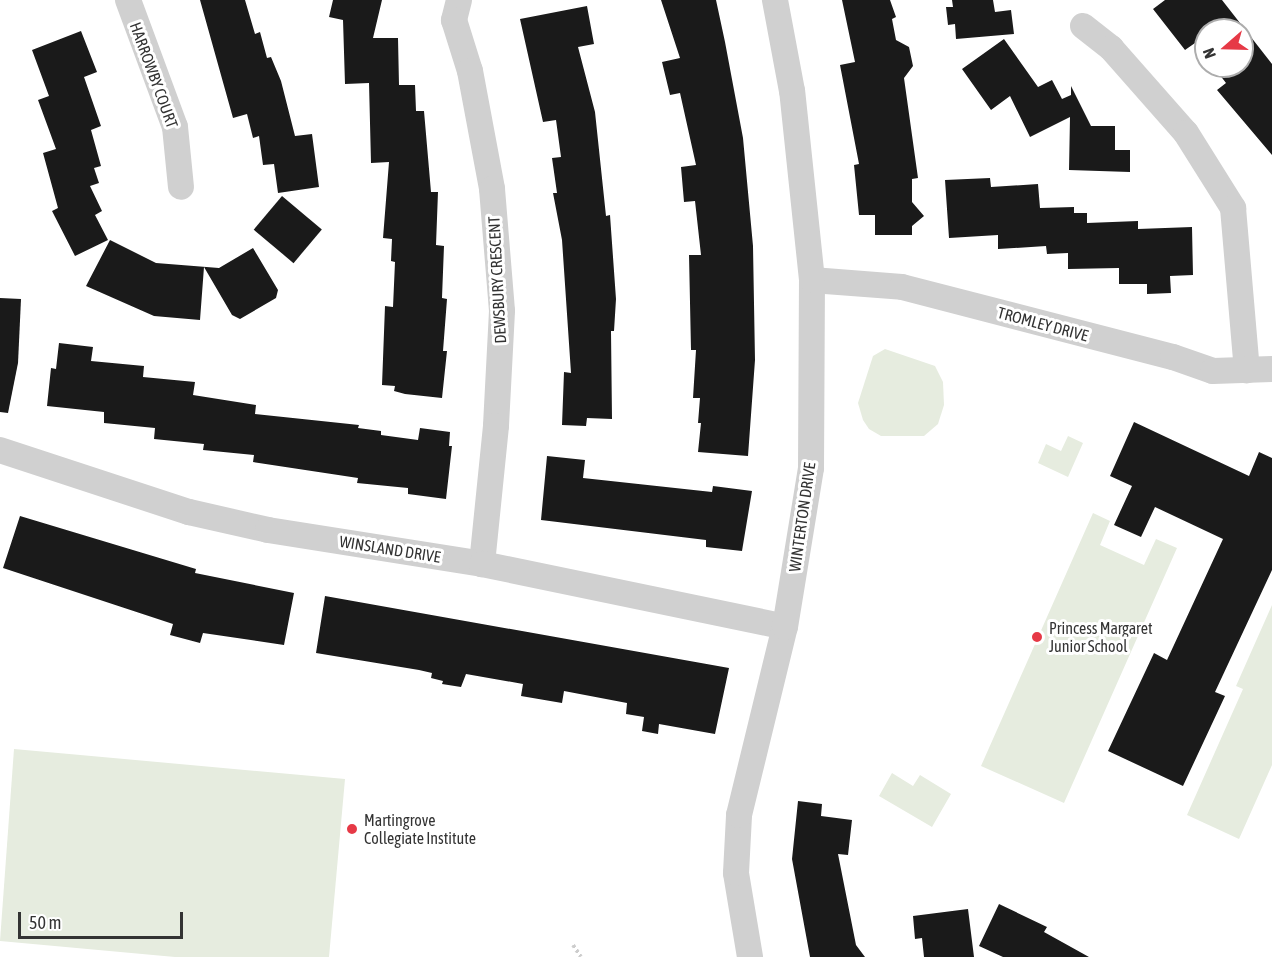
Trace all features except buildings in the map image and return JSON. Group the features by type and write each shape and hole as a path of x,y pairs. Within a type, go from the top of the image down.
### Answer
{"street":[{"name":"HARROWBY COURT","path":"128,0 175,127 182,187"},
{"name":"DEWSBURY CRESCENT","path":"459,0 454,20 470,71 492,189 502,311 496,426 482,564"},
{"name":"WINTERTON DRIVE","path":"750,957 736,873 739,815 785,627 811,468 812,280 792,92 775,0"},
{"path":"1083,26 1112,48 1186,133 1233,208 1260,370"},
{"name":"TROMLEY DRIVE","path":"812,280 902,287 1173,357 1212,371 1260,370"},
{"name":"WINSLAND DRIVE","path":"0,450 189,512 268,530 482,564 785,627"}],"path":[{"path":"573,945 581,957"}],"shaded area":[{"path":"885,349 935,366 943,382 944,405 938,424 924,436 881,436 869,429 863,420 858,403 873,356"},
{"path":"1068,436 1083,443 1068,477 1038,463 1046,444 1061,451"},
{"path":"1093,513 1110,521 1100,545 1144,565 1156,539 1177,548 1064,803 981,766"},
{"path":"1272,605 1272,765 1239,839 1187,815 1243,689 1236,686"},
{"path":"14,749 345,779 329,957 175,957 0,941"},
{"path":"892,773 913,786 920,775 951,794 932,827 879,796"}],"place":[{"name":"Princess Margaret Junior School","path":"1037,637"},
{"name":"Martingrove Collegiate Institute","path":"352,829"}]}
